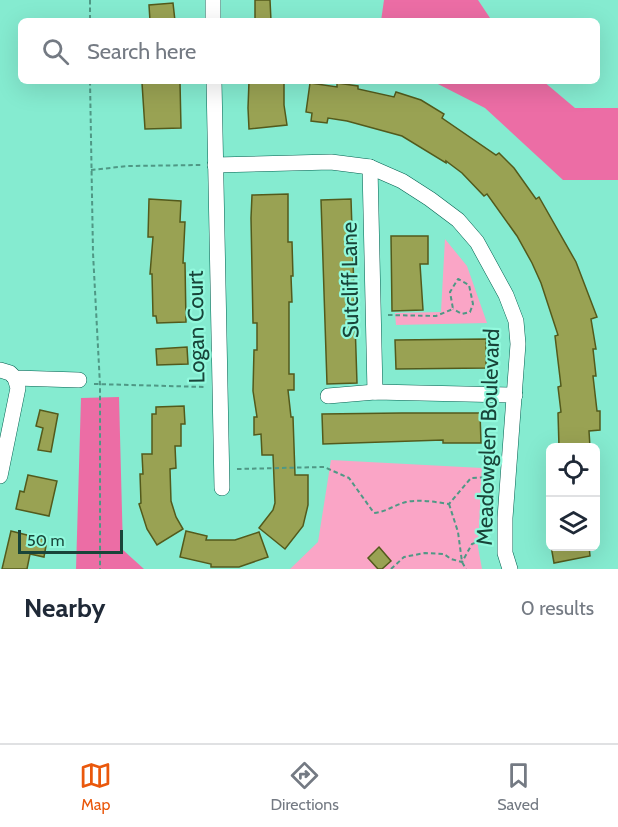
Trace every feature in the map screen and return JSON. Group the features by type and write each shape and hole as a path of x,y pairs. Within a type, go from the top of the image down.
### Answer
{"street":[{"path":"213,0 213,18"},
{"name":"Logan Court","path":"214,84 222,488"},
{"name":"Meadowglen Boulevard","path":"215,165 331,162 370,167 402,181 430,199 458,220 477,242 506,295 516,321 519,344 505,535 505,553 510,569"},
{"name":"Sutcliff Lane","path":"370,167 375,392"},
{"path":"0,370 10,373 15,378 18,388 0,476"},
{"path":"15,378 79,380"},
{"path":"328,396 375,392 515,394"}],"path":[{"path":"90,0 90,18"},
{"path":"90,84 91,170 100,385 100,569"},
{"path":"91,170 128,166 215,165"},
{"path":"458,279 469,285 473,304 470,312 462,314 453,309 450,292 458,279"},
{"path":"373,314 436,316 453,309"},
{"path":"79,380 100,385 220,387"},
{"path":"222,470 324,467 349,478 374,513 384,512 405,502 426,500 449,504"},
{"path":"449,504 471,478 508,477"},
{"path":"449,504 458,532 462,562 466,569"},
{"path":"462,562 472,544 483,539 505,535"},
{"path":"391,569 404,557 425,553 444,554 462,562"}],"shaded area":[{"path":"384,0 478,0 490,18 381,18"},
{"path":"438,84 547,84 575,108 618,108 618,180 563,180 485,108"},
{"path":"445,239 467,266 487,323 396,325 395,313 441,312"},
{"path":"119,397 123,550 144,569 76,569 81,398"},
{"path":"331,460 482,468 478,547 482,569 290,569 318,542"}],"building":[{"path":"255,0 270,0 271,18 255,18"},
{"path":"173,3 175,18 150,18 149,5"},
{"path":"142,84 180,84 181,128 145,129"},
{"path":"249,84 284,84 287,125 249,129"},
{"path":"310,84 337,87 337,84 358,86 358,89 394,97 396,92 421,100 444,114 442,118 496,155 499,153 514,168 536,199 539,197 576,262 597,317 591,319 596,349 593,349 596,376 593,376 597,411 600,411 600,430 589,431 590,443 559,443 558,413 561,412 558,387 561,386 555,336 558,335 532,263 517,236 487,194 484,196 462,173 446,161 446,163 402,136 347,121 328,118 327,123 311,121 312,113 306,112"},
{"path":"288,194 288,242 292,242 293,276 291,276 292,302 289,302 289,374 294,374 294,390 288,390 291,417 293,417 295,475 308,475 308,505 303,526 285,549 259,528 273,510 275,503 273,455 262,455 261,434 254,435 254,417 257,417 253,391 257,323 253,323 251,218 252,195"},
{"path":"149,199 181,201 180,222 185,222 183,263 185,263 186,322 157,323 156,316 153,316 152,274 150,274 153,237 148,237"},
{"path":"351,199 357,383 327,384 321,200"},
{"path":"391,236 428,236 428,264 420,264 423,310 392,311"},
{"path":"486,339 486,368 396,369 395,340"},
{"path":"187,347 188,364 157,365 156,349"},
{"path":"184,406 185,424 181,424 181,446 175,446 176,468 170,469 171,501 183,529 157,545 147,529 139,504 141,503 140,474 143,474 142,454 152,454 152,414 156,414 156,407"},
{"path":"40,410 58,414 51,452 38,450 43,428 36,426"},
{"path":"480,413 481,443 443,443 443,440 323,444 322,414"},
{"path":"28,475 57,481 49,516 16,509 20,491 24,492"},
{"path":"11,531 47,540 44,557 30,554 27,569 2,569"},
{"path":"186,531 207,536 206,540 235,540 259,532 268,557 239,567 211,567 211,564 180,557"},
{"path":"379,547 391,561 382,569 378,569 368,558"},
{"path":"552,551 590,551 590,556 554,563"}]}
